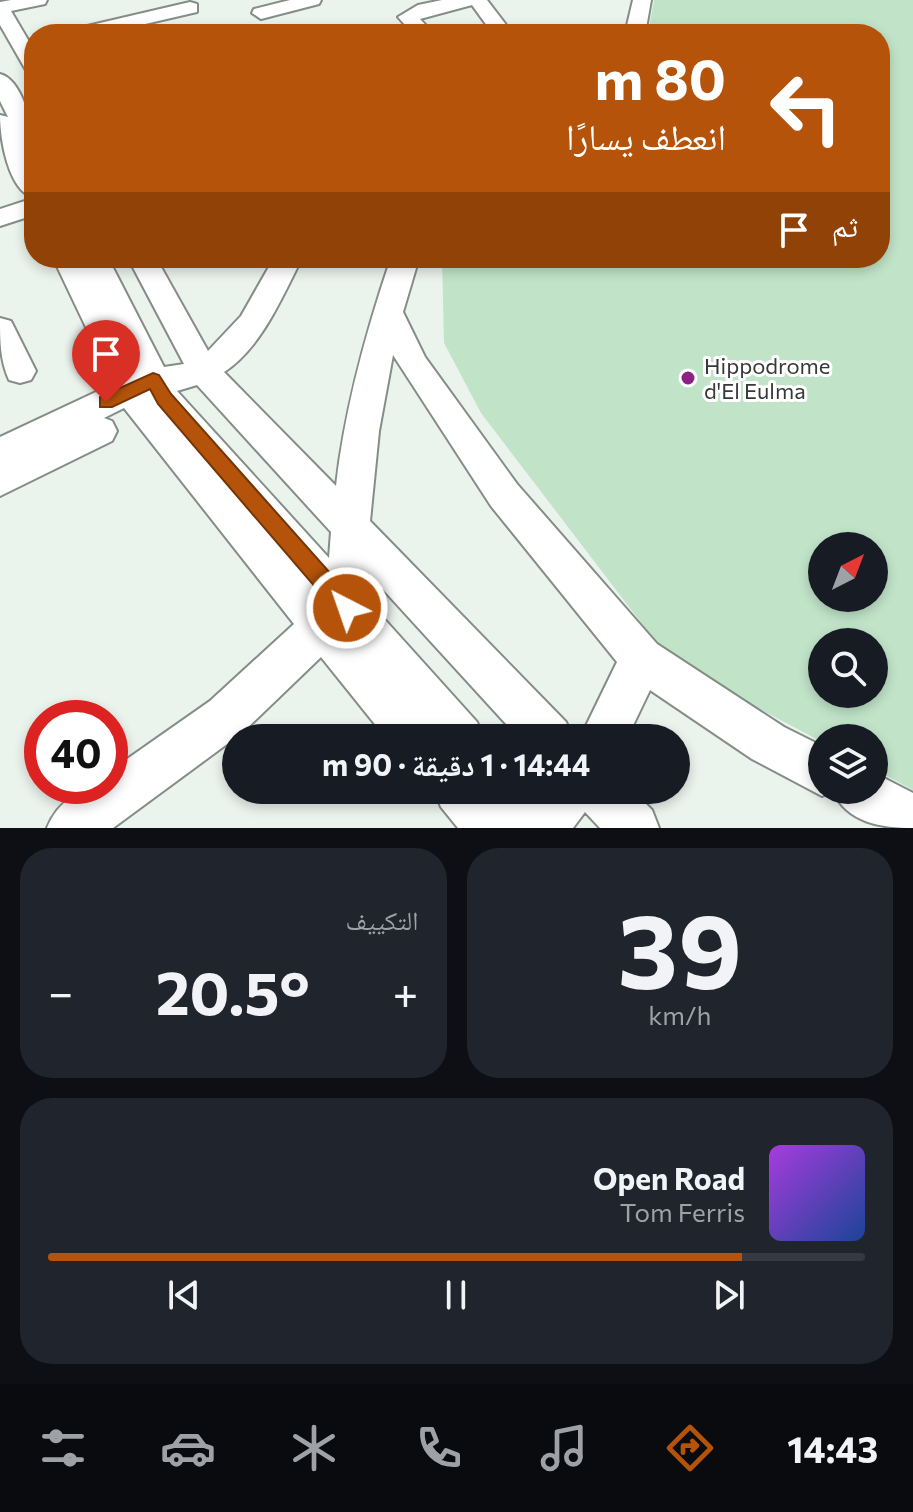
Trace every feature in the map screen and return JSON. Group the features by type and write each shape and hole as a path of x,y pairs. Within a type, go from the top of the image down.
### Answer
{"street":[{"path":"24,40 0,8 38,0"},
{"path":"256,6 312,0"},
{"path":"415,24 408,17 425,9 470,0"},
{"path":"478,0 496,24"},
{"path":"637,24 642,0"},
{"path":"256,6 274,24"},
{"path":"120,24 190,8"},
{"path":"3,93 24,93"},
{"path":"3,93 24,128"},
{"path":"0,122 24,173"},
{"path":"0,218 24,199"},
{"path":"74,268 335,618 406,724"},
{"path":"99,268 163,388 348,521 537,724"},
{"path":"148,268 163,388"},
{"path":"0,481 163,388 232,353 282,268"},
{"path":"72,828 226,717 335,618 362,417 387,309 401,268"},
{"path":"387,309 412,363 496,484 642,659 768,743 808,764"},
{"path":"0,329 20,371"},
{"path":"0,453 163,388"},
{"path":"335,618 446,724"},
{"path":"610,724 642,659"},
{"path":"469,804 489,828"},
{"path":"519,804 541,828 561,804"},
{"path":"611,804 634,828"},
{"path":"884,804 913,819"}],"green space":[{"name":"Hippodrome d'El Eulma","path":"654,0 913,0 913,790 888,777 888,724 808,724 808,735 671,662 481,413 444,343 442,268 890,268 890,24 650,24"}],"place":[{"name":"Hippodrome d'El Eulma","path":"688,378"}],"route":[{"path":"106,402 153,380 164,399 347,608"}]}
